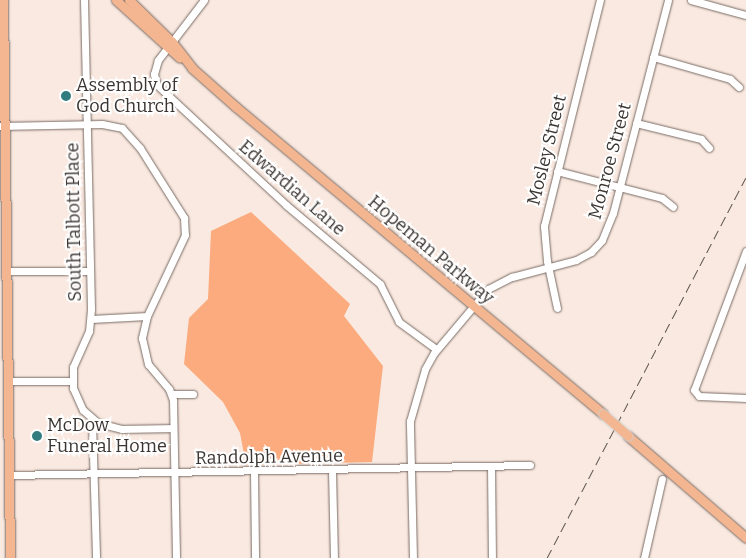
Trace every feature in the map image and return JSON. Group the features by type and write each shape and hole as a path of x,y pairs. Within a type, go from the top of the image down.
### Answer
{"main road":[{"path":"3,0 1,126 5,271 3,308 7,381 10,558"},
{"path":"116,0 169,45"},
{"path":"129,0 169,45"},
{"name":"Hopeman Parkway","path":"169,45 192,68 472,306 603,414 746,538"},
{"name":"Hopeman Parkway","path":"721,516 746,532"}],"street":[{"name":"South Talbott Place","path":"72,381 75,360 89,331 91,319 84,0"},
{"path":"169,45 204,0"},
{"name":"Mosley Street","path":"557,308 548,268 544,226 600,0"},
{"name":"Monroe Street","path":"413,558 412,408 425,369 436,349 472,306 499,281 582,258 599,244 611,222 668,0"},
{"path":"691,0 746,15"},
{"name":"Edwardian Lane","path":"169,45 154,68 155,80 161,90 286,205 380,284 400,322 436,349"},
{"path":"653,58 730,79 739,87"},
{"path":"636,123 701,139 709,148"},
{"path":"1,126 116,125 127,131 186,223 181,247 147,316 142,333 144,354 151,368 172,394 176,558"},
{"path":"557,171 662,198 673,207"},
{"path":"746,251 694,390 699,396 746,398"},
{"path":"5,271 90,271"},
{"path":"91,319 147,316"},
{"path":"7,381 72,381 79,405 92,420 116,428 173,428"},
{"path":"172,394 193,394"},
{"path":"92,420 96,558"},
{"name":"Randolph Avenue","path":"9,475 332,471 530,465"},
{"path":"491,466 492,558"},
{"path":"332,471 334,558"},
{"path":"254,472 255,558"},
{"path":"644,558 662,479"}],"shaded area":[{"path":"251,212 350,304 344,316 383,366 372,462 246,465 240,433 223,402 184,364 189,318 208,299 211,231"}],"railway":[{"path":"547,558 746,178"}],"place":[{"name":"Assembly of God Church","path":"66,96"},
{"name":"McDow Funeral Home","path":"37,436"}]}
